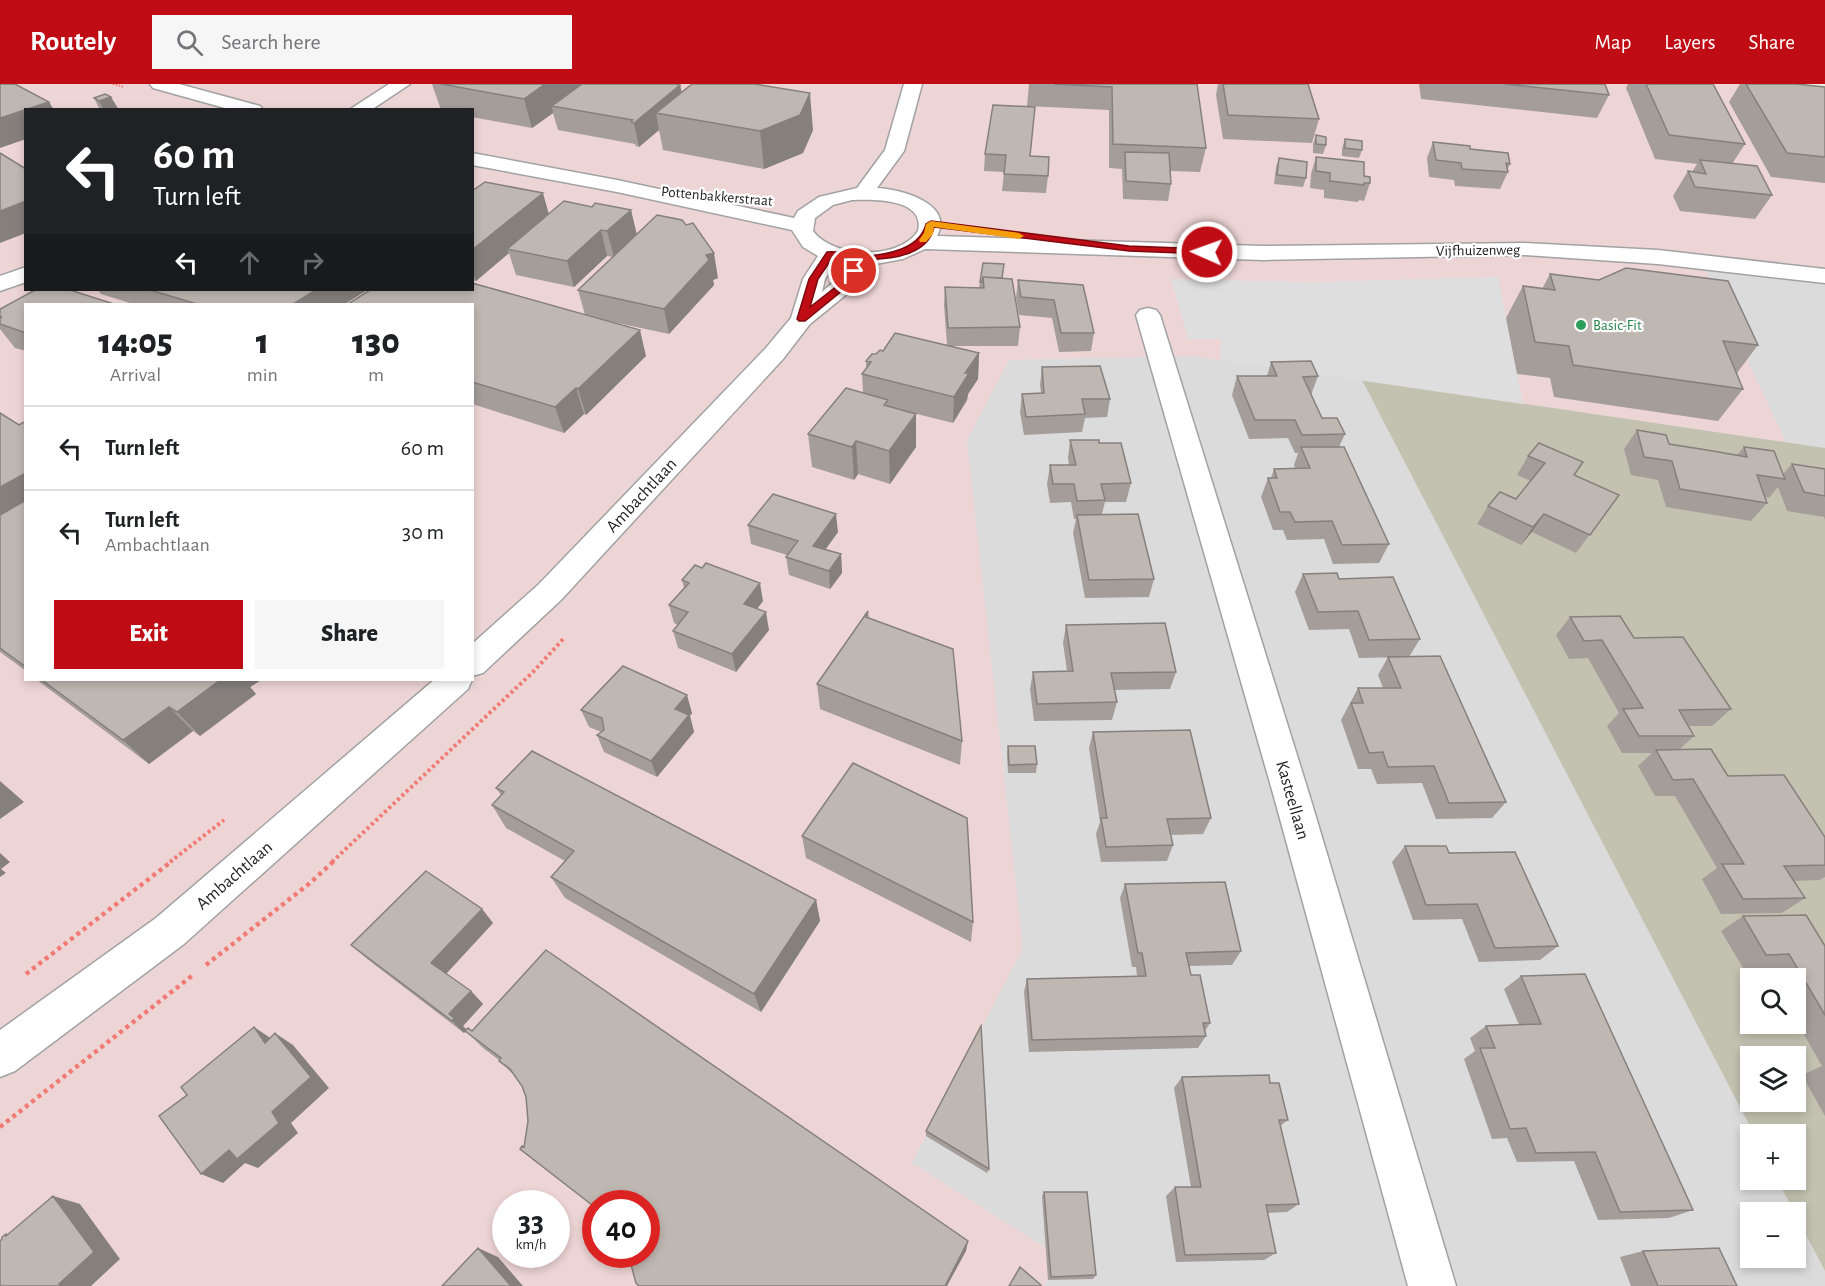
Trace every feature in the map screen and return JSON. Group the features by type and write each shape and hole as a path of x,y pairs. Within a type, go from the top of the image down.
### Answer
{"street":[{"path":"159,84 247,108"},
{"path":"361,108 401,84"},
{"path":"863,193 894,151 913,84"},
{"path":"894,151 903,176 904,199"},
{"name":"Pottenbakkerstraat","path":"474,159 617,186 801,226"},
{"name":"Pottenbakkerstraat","path":"617,186 818,205"},
{"path":"863,193 904,199 920,207 928,215 926,233 897,254 863,259 830,254 809,243 804,237 801,226 805,215 818,205 838,197 863,193"},
{"name":"Vijfhuizenweg","path":"926,233 1129,249 1340,254 1525,249 1658,256 1825,276"},
{"name":"Ambachtlaan","path":"802,319 814,279 830,254"},
{"name":"Ambachtlaan","path":"474,662 550,592 774,354 802,319 845,284 863,259"},
{"path":"0,284 24,275"},
{"name":"Kasteellaan","path":"1148,315 1292,797 1432,1286"},
{"name":"Ambachtlaan","path":"0,1056 171,931 455,681"}],"path":[{"path":"19,980 225,819"}],"shaded area":[{"path":"0,84 1744,84 1825,94 1825,1286 0,1286"},
{"path":"0,84 1744,84 1825,94 1825,275 1701,262 1786,442 1193,356 1009,360 967,440 1023,948 912,1163 1046,1248 1048,1280 1044,1286 0,1286"},
{"path":"1498,277 1523,404 1220,360 1221,339 1188,339 1171,279 1313,282"},
{"path":"1362,380 1825,448 1825,1271 1806,1235 1806,1202 1789,1202 1783,1190 1806,1190 1806,1124 1749,1124 1743,1112 1806,1112 1806,1046 1740,1046 1740,1107"}],"building":[{"path":"0,84 15,84 49,102 24,108 24,110 0,118"},
{"path":"441,84 545,84 524,99"},
{"path":"582,84 680,85 634,123 631,122 633,120 552,106"},
{"path":"692,84 755,84 810,93 800,115 760,131 656,113"},
{"path":"1054,84 1197,84 1206,148 1113,144 1112,87"},
{"path":"1223,84 1308,84 1319,119 1228,115"},
{"path":"1505,84 1605,84 1609,95"},
{"path":"1646,84 1713,84 1745,144 1669,135"},
{"path":"1746,84 1796,84 1825,87 1825,157 1787,153"},
{"path":"105,94 111,97 99,101 94,98"},
{"path":"993,105 1035,107 1030,156 1049,157 1048,176 1004,174 1006,155 985,154"},
{"path":"1316,135 1326,137 1326,145 1316,144"},
{"path":"1345,139 1362,141 1362,150 1345,148"},
{"path":"1433,142 1508,153 1510,164 1506,163 1508,172 1462,169 1461,163 1436,160"},
{"path":"1125,152 1169,153 1171,184 1126,181"},
{"path":"0,153 24,168 24,202 0,211"},
{"path":"1316,157 1364,162 1364,176 1370,177 1370,183 1364,183 1364,185 1330,181 1330,173 1316,171"},
{"path":"1279,158 1307,162 1306,178 1277,175"},
{"path":"1700,160 1757,166 1772,195 1695,187 1688,171 1706,174"},
{"path":"485,182 543,193 474,248 474,190"},
{"path":"564,201 592,207 595,203 631,210 607,231 601,230 567,261 507,249"},
{"path":"657,215 682,220 686,225 693,223 714,253 706,255 709,260 664,309 578,290"},
{"path":"983,263 1004,264 1002,278 983,277 980,282"},
{"path":"1626,268 1728,281 1758,345 1723,341 1743,389 1573,365 1569,346 1535,342 1523,286 1555,290 1550,274 1599,280"},
{"path":"983,277 1012,279 1020,327 948,328 945,287 984,288"},
{"path":"1018,280 1083,285 1094,333 1061,333 1054,300 1021,297"},
{"path":"474,284 640,330 578,389 576,388 555,407 474,383 474,303 350,303 368,291 474,291"},
{"path":"33,291 73,291 111,303 24,303 24,332 0,324 2,317 0,317 0,309"},
{"path":"153,291 314,291 295,303 194,303"},
{"path":"895,333 979,353 965,373 969,373 954,397 862,374 871,362 866,361 872,354 883,351"},
{"path":"1311,361 1318,376 1303,377 1322,418 1337,418 1345,434 1302,435 1295,420 1255,420 1237,376 1277,376 1271,362"},
{"path":"1100,366 1110,399 1082,399 1085,414 1026,417 1022,394 1044,393 1042,367"},
{"path":"846,388 888,400 884,405 916,414 889,451 856,441 852,447 808,434"},
{"path":"0,413 19,425 24,422 24,474 0,487"},
{"path":"1637,430 1666,435 1669,444 1747,457 1744,447 1774,451 1785,479 1757,475 1767,503 1680,489 1672,461 1644,457"},
{"path":"1070,440 1121,443 1131,483 1101,484 1105,500 1077,501 1074,484 1053,484 1050,465 1076,465"},
{"path":"1539,443 1583,462 1574,475 1619,495 1590,535 1544,514 1533,527 1488,506 1500,492 1516,499 1545,463 1528,456"},
{"path":"1301,447 1344,447 1389,544 1342,545 1332,521 1295,522 1290,512 1280,512 1268,478 1277,478 1274,469 1310,468"},
{"path":"1792,464 1825,469 1825,496 1804,492"},
{"path":"773,494 836,514 813,546 841,554 829,571 786,557 798,541 748,525"},
{"path":"24,501 24,666 0,648 0,515"},
{"path":"1138,514 1154,579 1089,580 1077,515"},
{"path":"706,563 760,583 744,604 766,612 732,654 673,631 688,612 669,605 689,583 682,580 695,565 702,568"},
{"path":"1337,573 1339,579 1393,577 1420,639 1369,640 1358,611 1318,612 1303,574"},
{"path":"868,611 866,617 953,649 962,741 817,684"},
{"path":"1620,616 1634,638 1683,637 1731,709 1679,710 1694,736 1639,736 1623,709 1643,708 1602,640 1584,641 1570,617"},
{"path":"1165,623 1176,672 1111,673 1117,702 1037,704 1033,672 1073,671 1066,625"},
{"path":"1440,656 1506,802 1449,803 1434,766 1388,767 1383,752 1369,753 1351,703 1363,703 1358,688 1401,688 1388,657"},
{"path":"623,666 687,695 675,709 689,715 651,761 597,735 604,730 602,718 581,710"},
{"path":"43,681 219,681 177,712 169,707 123,740"},
{"path":"1190,730 1211,818 1167,819 1173,845 1106,847 1101,818 1107,818 1093,732"},
{"path":"1008,746 1035,746 1037,764 1009,765"},
{"path":"1711,749 1728,776 1784,775 1825,837 1825,865 1784,866 1805,898 1743,899 1722,864 1744,864 1693,779 1673,780 1656,750"},
{"path":"532,751 816,900 754,994 551,877 574,851 492,805 504,792 496,788"},
{"path":"853,763 967,818 973,922 802,836"},
{"path":"1405,846 1446,846 1449,853 1515,852 1558,946 1495,948 1477,904 1426,905"},
{"path":"426,871 482,909 431,963 471,991 449,1014 454,1018 452,1021 351,945"},
{"path":"1225,882 1241,951 1186,953 1191,975 1200,975 1210,1023 1203,1023 1206,1036 1032,1040 1027,979 1146,976 1142,953 1138,953 1125,884"},
{"path":"1806,915 1825,946 1825,1015 1806,983 1806,968 1797,968 1789,954 1766,955 1743,916"},
{"path":"546,950 968,1241 945,1286 639,1286 632,1268 660,1268 660,1190 582,1190 582,1197 520,1149 524,1147 528,1121 526,1097 522,1086 510,1069 499,1061 501,1058 465,1031 468,1028 472,1031"},
{"path":"1585,974 1693,1210 1620,1212 1595,1152 1536,1153 1526,1128 1510,1129 1480,1048 1495,1048 1486,1026 1541,1024 1521,976"},
{"path":"981,1026 989,1169 926,1131"},
{"path":"254,1027 265,1043 275,1033 311,1077 272,1112 279,1123 237,1159 229,1150 201,1174 159,1116 187,1095 181,1087"},
{"path":"1269,1075 1270,1083 1279,1083 1288,1120 1279,1120 1299,1204 1266,1205 1276,1253 1185,1255 1175,1187 1201,1187 1182,1077"},
{"path":"1044,1192 1087,1192 1096,1275 1051,1277"},
{"path":"53,1196 94,1252 59,1284 60,1286 0,1286 0,1241 2,1237"},
{"path":"478,1248 492,1264 492,1268 495,1268 511,1286 442,1286"},
{"path":"1719,1248 1737,1286 1658,1286 1643,1251"},
{"path":"1020,1267 1041,1285 1009,1286"}],"slow traffic":[{"path":"923,240 931,224 1019,236"}],"place":[{"name":"Basic-Fit","path":"1581,325"}],"route":[{"path":"854,271 845,284 802,319 814,279 830,254 863,259 897,254 921,242 928,234 931,224 1129,249 1207,252"}]}
